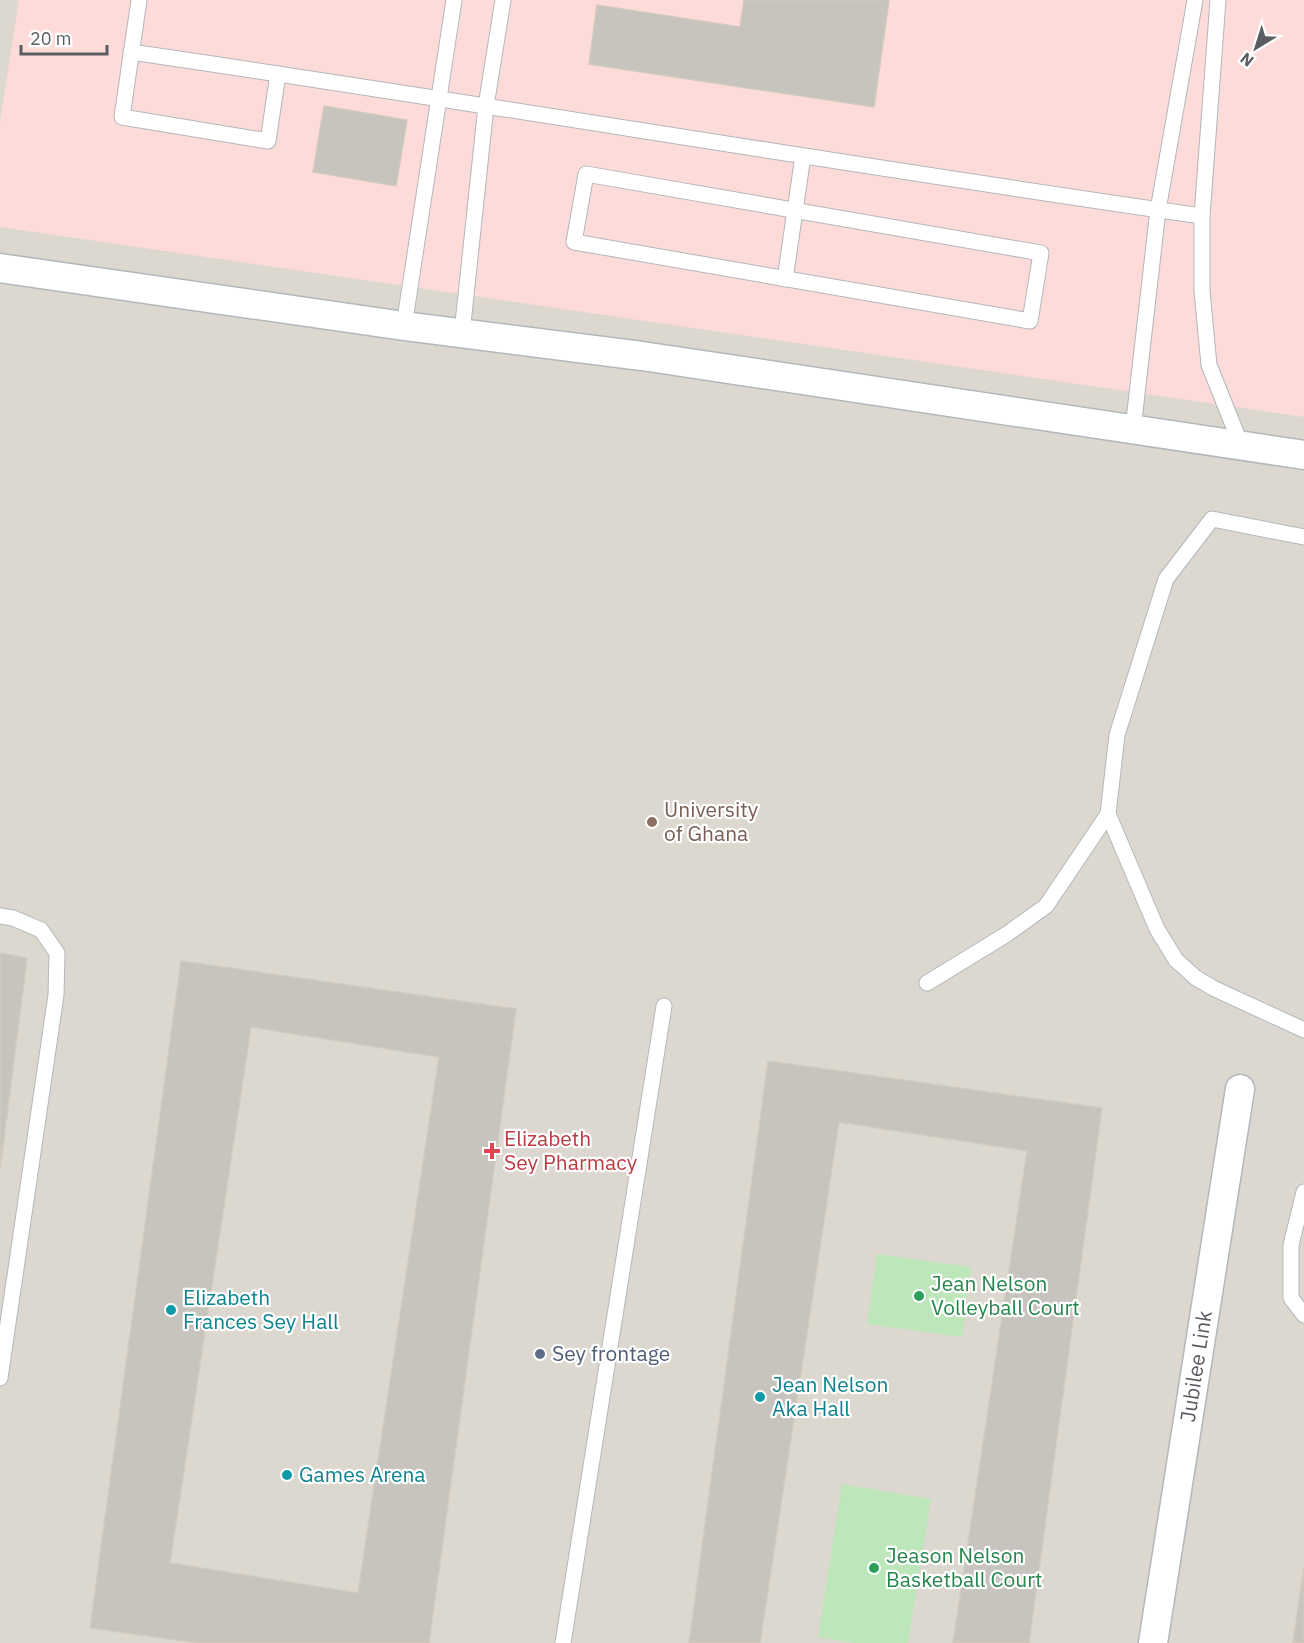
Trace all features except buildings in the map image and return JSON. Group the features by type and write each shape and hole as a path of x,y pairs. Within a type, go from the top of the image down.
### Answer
{"street":[{"path":"0,268 404,326 642,356 1304,455"},
{"name":"Jubilee Link","path":"1153,1643 1240,1089"}],"lane":[{"path":"139,0 122,117 268,141 278,74"},
{"path":"404,326 454,0"},
{"path":"462,333 486,106 503,0"},
{"path":"1132,429 1158,210 1195,0"},
{"path":"1218,0 1202,216 1202,291 1209,365 1241,446"},
{"path":"131,52 438,97 803,156 1202,216"},
{"path":"785,279 803,156"},
{"path":"586,174 1041,253 1030,321 785,279 574,242 586,174"},
{"path":"927,983 1007,934 1046,906 1108,814 1117,735 1166,579 1212,519 1304,537"},
{"path":"1108,814 1157,929 1176,960 1196,978 1215,989 1304,1030"},
{"path":"0,916 13,918 41,930 57,953 56,995 0,1378"},
{"path":"563,1643 664,1006"},
{"path":"1304,1192 1291,1245 1291,1298 1304,1315"}],"shaded area":[{"name":"University of Ghana","path":"0,0 1304,0 1304,1643 0,1643"},
{"path":"19,0 1304,0 1304,417 0,227 0,121"}],"green space":[{"name":"Jean Nelson Volleyball Court","path":"877,1254 971,1267 962,1337 867,1324"},
{"name":"Jeason Nelson Basketball Court","path":"842,1484 931,1499 908,1643 855,1643 818,1637"}],"place":[{"name":"University of Ghana","path":"652,822"},
{"name":"Elizabeth Sey Pharmacy","path":"492,1151"},
{"name":"Jean Nelson Volleyball Court","path":"919,1296"},
{"name":"Elizabeth Frances Sey Hall","path":"171,1310"},
{"name":"Sey frontage","path":"540,1354"},
{"name":"Jean Nelson Aka Hall","path":"760,1397"},
{"name":"Games Arena","path":"287,1475"},
{"name":"Jeason Nelson Basketball Court","path":"874,1568"}]}
